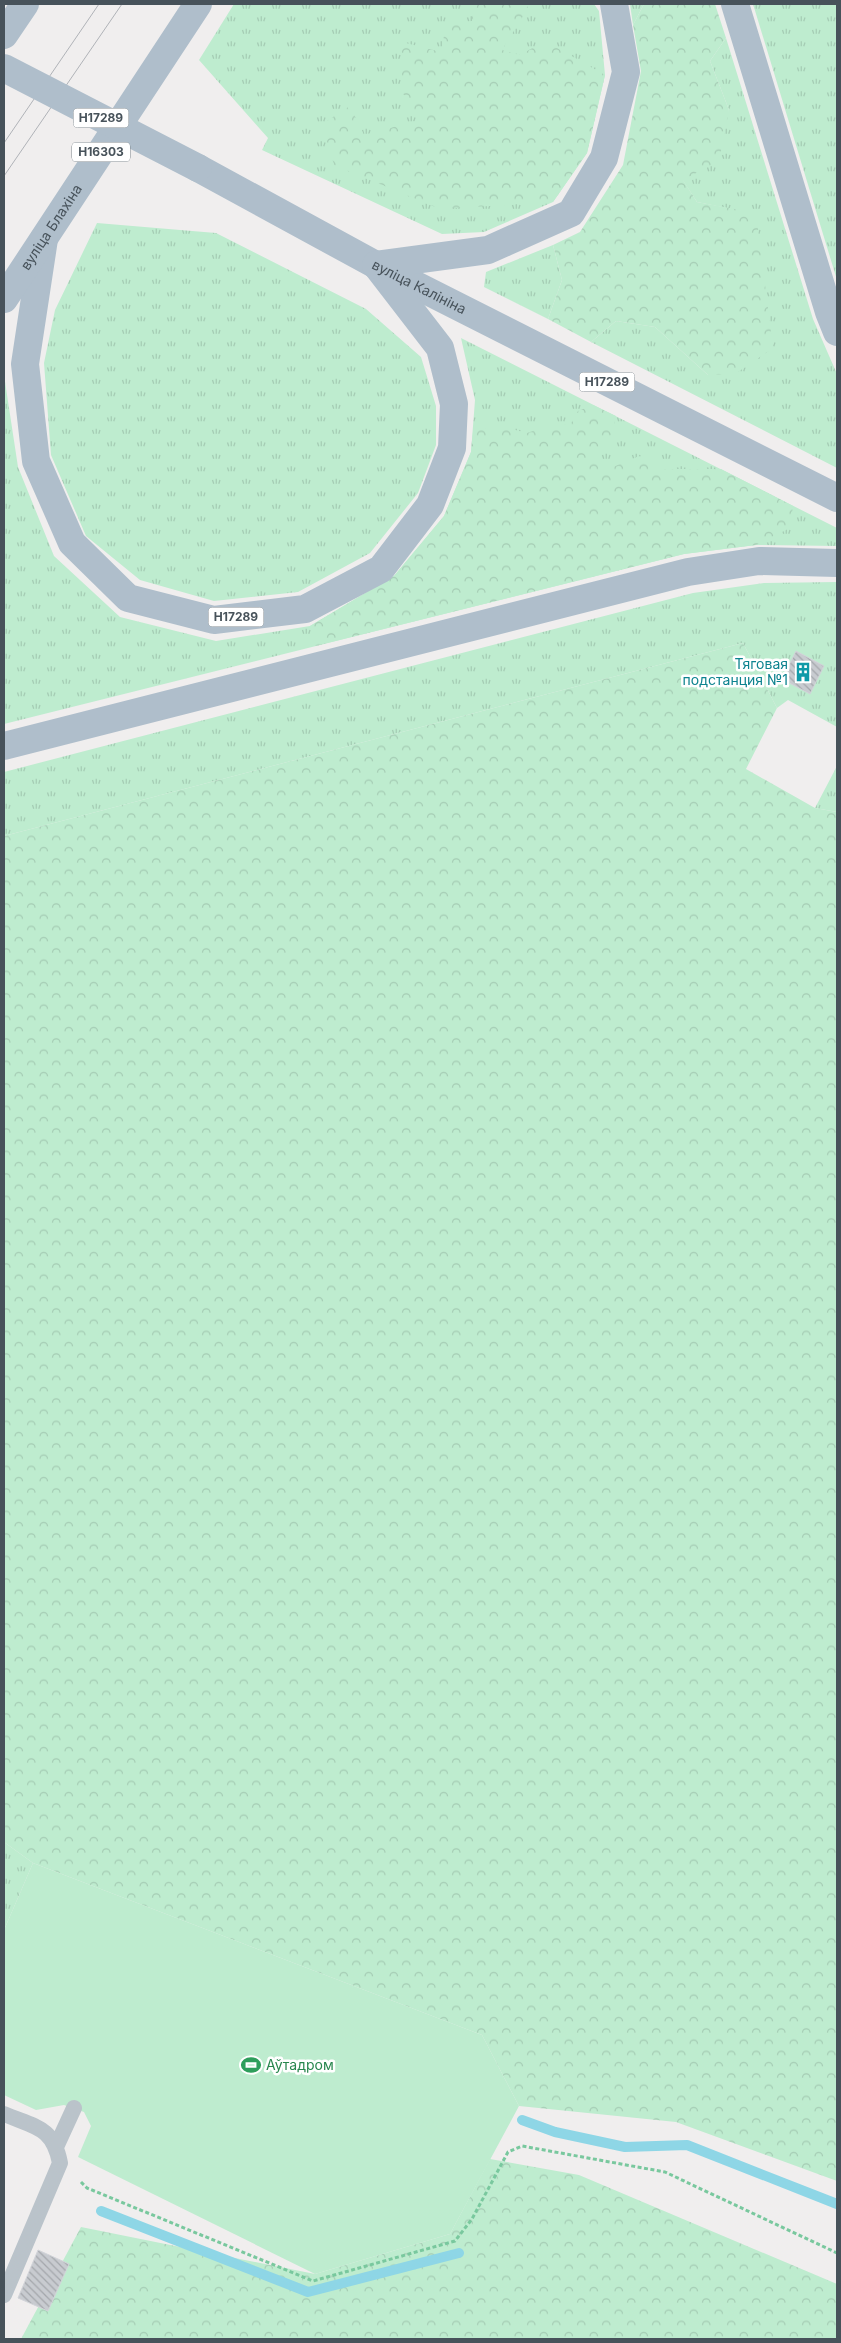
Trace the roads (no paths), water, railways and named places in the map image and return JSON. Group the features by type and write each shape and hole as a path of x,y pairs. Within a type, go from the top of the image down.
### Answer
{"main road":[{"path":"4,35 25,4"},
{"name":"вуліца Блахіна","path":"4,299 198,4"},
{"path":"376,265 488,250 571,214 604,158 626,72 614,4"},
{"path":"735,4 837,332"},
{"name":"вуліца Калініна","path":"4,68 198,168 376,265 837,498"},
{"name":"Н17289","path":"44,239 25,364 36,461 72,543 128,598 214,620 306,609 381,568 430,505 452,448 454,404 440,348 376,265"},
{"path":"4,746 688,572 759,561 837,563"}],"lane":[{"path":"57,2146 74,2108"},
{"path":"4,2114 48,2133 57,2146 60,2162 4,2295"}],"waterway":[{"path":"522,2120 555,2132 625,2147 687,2145 837,2204"},
{"path":"101,2211 308,2292 459,2253"}],"tram line":[{"path":"4,143 99,4"},
{"path":"4,176 122,4"}],"place":[{"name":"Тяговая подстанция №1","path":"803,672"},
{"name":"Аўтадром","path":"251,2065"}]}
